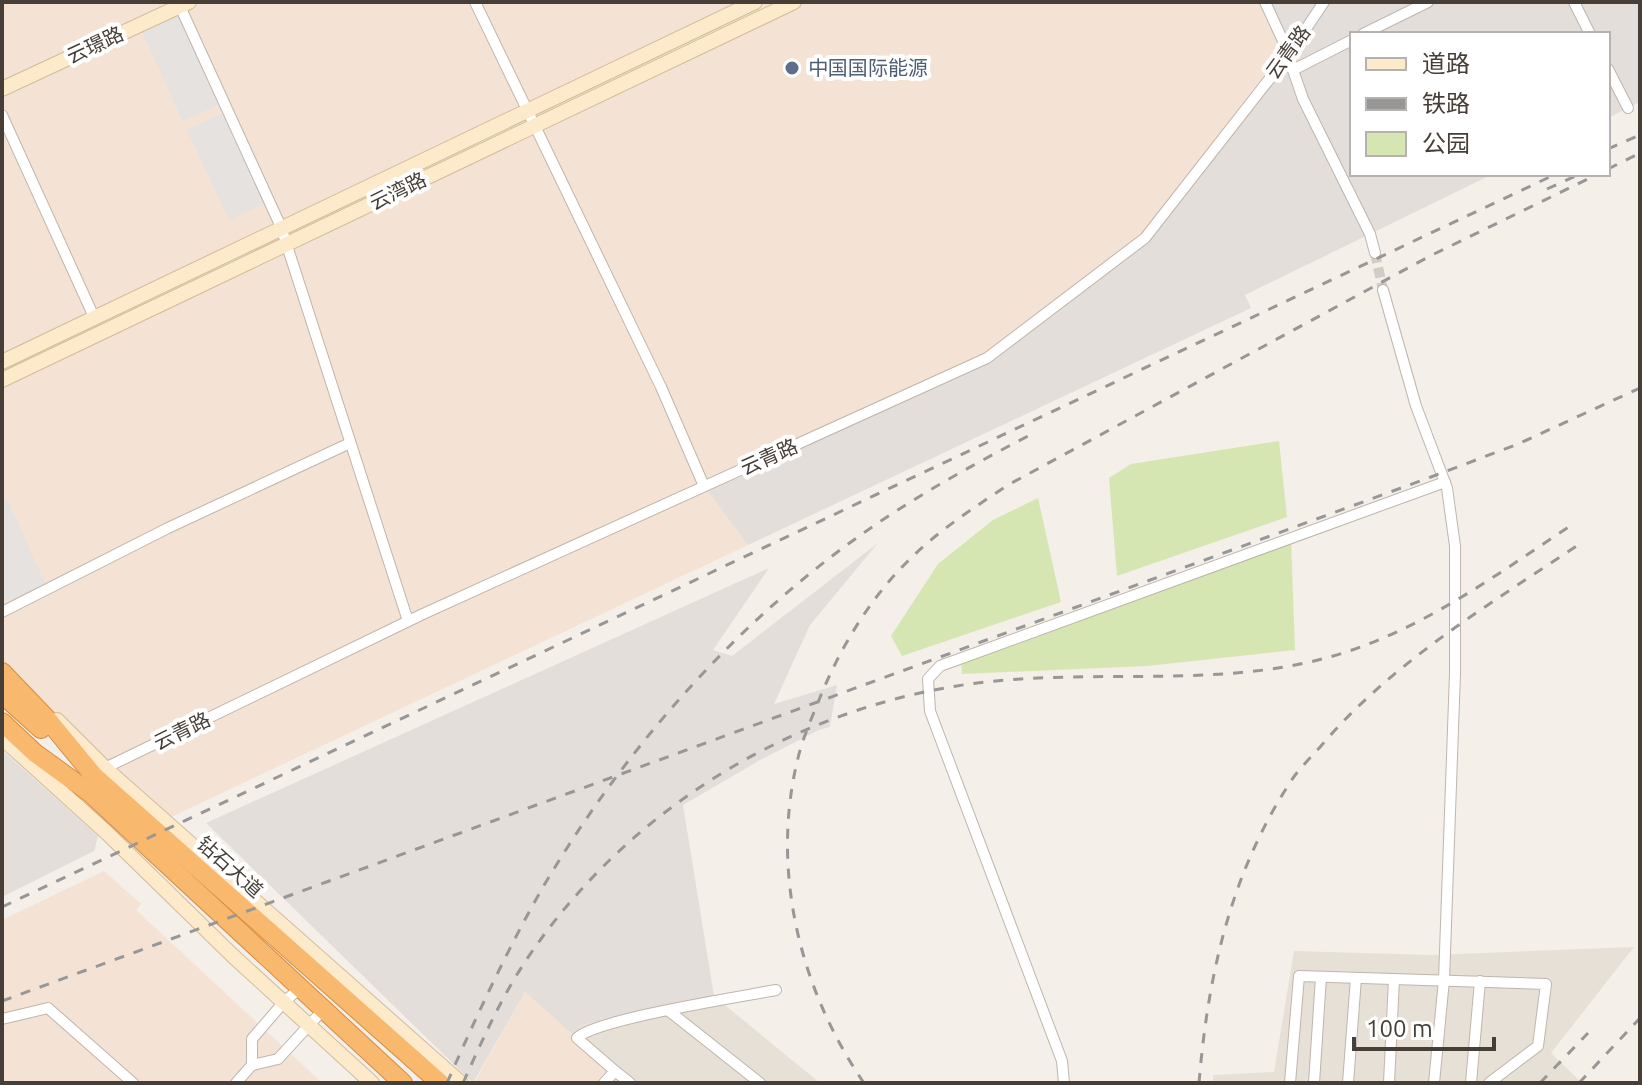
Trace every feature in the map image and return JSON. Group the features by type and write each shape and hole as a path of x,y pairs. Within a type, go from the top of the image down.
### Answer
{"highway":[{"name":"钻石大道","path":"2,672 47,719 97,779 300,988 403,1083"},
{"path":"2,682 55,741"},
{"path":"2,694 97,779"},
{"path":"2,712 97,779"},
{"name":"钻石大道","path":"2,722 35,753 97,779 440,1083"}],"main road":[{"name":"云湾路","path":"2,380 285,245 755,2"},
{"name":"云湾路","path":"2,362 281,227 794,2"},
{"name":"云璟路","path":"2,79 178,3"},
{"name":"云璟路","path":"2,89 178,3"},
{"path":"2,664 97,779 128,854"},
{"path":"2,738 372,1083"},
{"path":"97,779 150,808 461,1083"}],"street":[{"path":"475,2 661,387 704,486"},
{"path":"1265,2 1289,54 1303,99 1370,234 1375,253"},
{"name":"云青路","path":"97,779 408,621 987,358 1145,238 1289,54 1324,2"},
{"path":"1367,32 1428,2"},
{"path":"1574,2 1589,32"},
{"path":"178,3 281,227 408,621"},
{"path":"1293,70 1350,41"},
{"path":"1610,73 1628,108"},
{"path":"2,115 94,317"},
{"path":"1383,290 1416,406 1445,482 1455,546 1455,673 1444,980 1434,1083"},
{"path":"2,612 168,528 350,443"},
{"path":"1064,1083 1062,1061 930,711 928,679 940,666 1445,482"},
{"path":"1290,1083 1299,976 1546,984 1538,1046 1489,1083"},
{"path":"1314,1083 1321,977"},
{"path":"1348,1083 1356,978"},
{"path":"1389,1083 1394,979"},
{"path":"1471,1083 1480,981"},
{"path":"252,1065 252,1039 300,988"},
{"path":"630,1083 577,1038 584,1031 776,990"},
{"path":"2,1019 48,1008 133,1083"},
{"path":"236,1083 252,1065 278,1059 323,1010"},
{"path":"669,1011 760,1083"},
{"path":"604,1083 615,1071"}],"shaded area":[{"path":"2,2 1265,2 1289,54 1145,238 987,358 705,487 748,545 171,817 2,672"},
{"path":"1265,2 1640,2 1640,102 1610,117 1610,32 1350,32 1350,176 1489,176 1245,295 1251,308 748,545 704,486 987,358 1145,238 1289,54"},
{"path":"178,13 220,104 183,121 141,30"},
{"path":"223,113 266,203 229,220 187,130"},
{"path":"7,499 46,585 2,603 2,501"},
{"path":"878,543 810,625 774,704 837,685 830,727 762,759 683,805 714,996 581,1025 572,1034 525,992 473,1083 206,823 769,568 713,650 732,656"},
{"path":"2,750 98,836 94,851 2,897"},
{"path":"104,871 141,904 136,910 322,1083 2,1083 2,920"},
{"path":"1634,947 1551,1053 1582,1083 1213,1083 1213,1075 1274,1072 1294,951 1432,955"},
{"path":"525,992 572,1034 628,1083 474,1083"},
{"path":"714,996 820,1083 628,1083 572,1034 581,1025"}],"green space":[{"path":"1279,441 1287,517 1117,576 1109,478 1131,464"},
{"path":"1038,498 1061,602 902,656 891,636 938,564 993,520"},
{"path":"1291,538 1295,650 1147,666 962,674 961,658"}],"tunnel":[{"path":"1375,253 1383,290"}],"railway":[{"path":"1610,148 1640,135"},
{"path":"1610,168 1640,153"},
{"path":"2,907 1552,176"},
{"path":"1547,189 1576,176"},
{"path":"864,1083 823,1009 808,969 796,928 788,843 790,800 805,734 838,659 880,592 930,541 1008,485 1430,256 1594,176"},
{"path":"2,1001 1431,477 1518,444 1640,388"},
{"path":"447,1083 492,984 543,887 611,784 691,687 734,641 828,559 915,499 1030,435"},
{"path":"463,1083 523,965 568,905 619,851 676,804 738,764 805,730 875,705 947,688 1021,679 1224,674 1304,663 1343,653 1374,642 1434,613 1573,524"},
{"path":"1199,1083 1209,1002 1226,924 1253,850 1293,778 1349,715 1412,660 1584,541"},
{"path":"1579,1083 1640,1018"},
{"path":"1540,1083 1588,1033"}],"place":[{"name":"中国国际能源","path":"792,68"}]}
